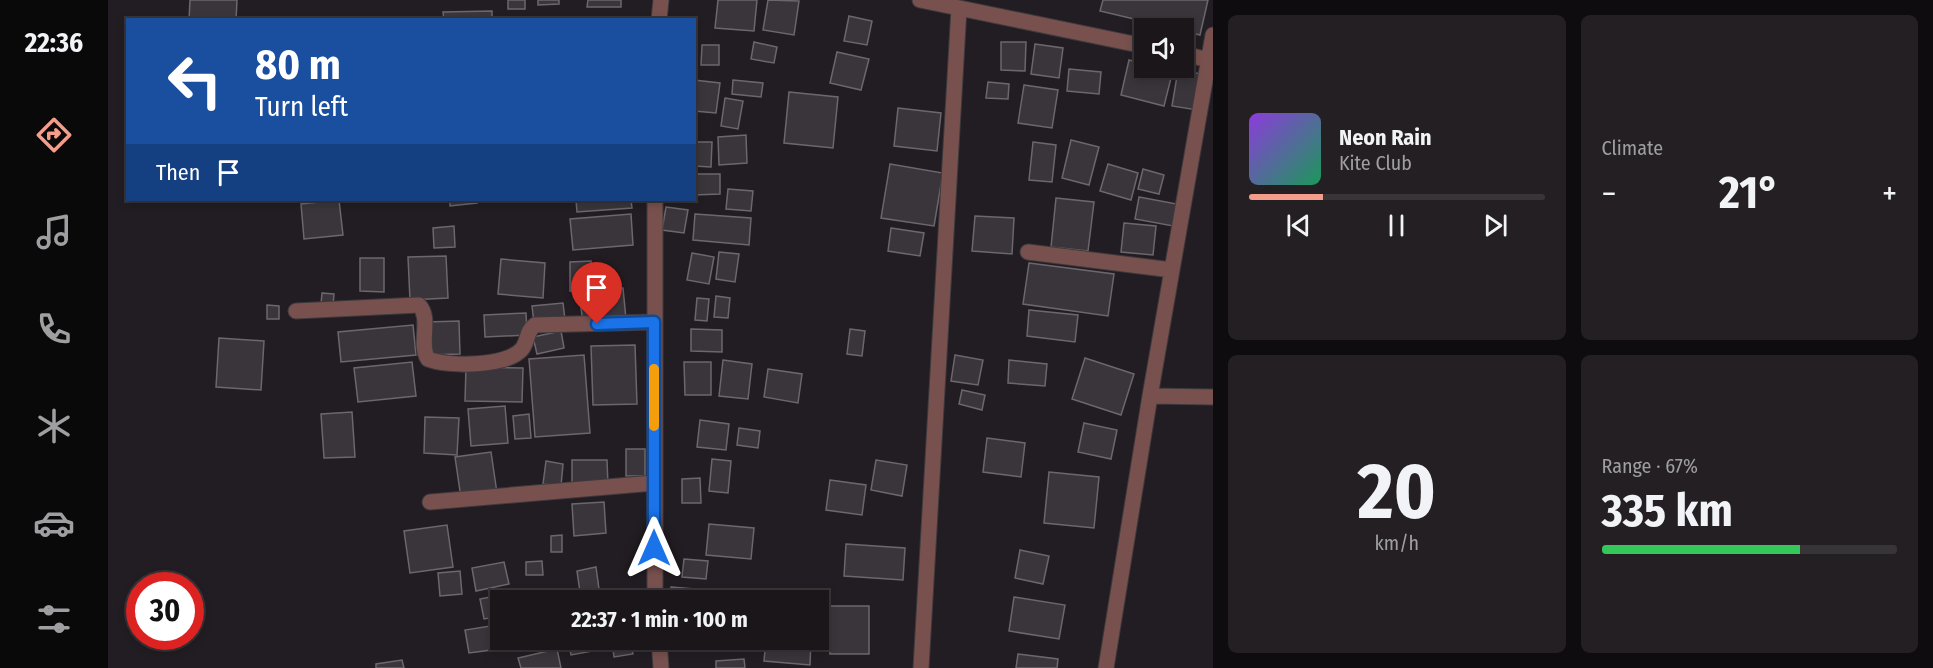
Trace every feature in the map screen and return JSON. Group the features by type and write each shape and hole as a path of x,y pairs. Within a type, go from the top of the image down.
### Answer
{"street":[{"path":"659,18 661,0"},
{"path":"920,0 1134,44"},
{"path":"921,668 959,8"},
{"path":"1106,668 1150,396 1211,60 1213,35"},
{"path":"1194,56 1211,60"},
{"path":"655,201 655,590"},
{"path":"1028,252 1172,270"},
{"path":"296,310 418,305 422,309 424,320 424,354 428,359 445,364 503,361 513,357 524,348 531,328 535,325 654,322"},
{"path":"1150,396 1213,397"},
{"path":"430,502 654,483"},
{"path":"659,650 661,668"}],"building":[{"path":"190,0 237,0 236,18 189,18"},
{"path":"508,0 525,0 525,9 508,9"},
{"path":"538,0 559,0 559,4 538,5"},
{"path":"588,0 621,0 621,7 587,7"},
{"path":"718,0 757,0 754,31 715,28"},
{"path":"768,0 799,1 794,35 763,30"},
{"path":"1103,0 1208,0 1200,35 1194,34 1194,18 1134,19 1100,11"},
{"path":"492,11 492,18 444,18 443,12"},
{"path":"849,16 872,21 867,45 844,41"},
{"path":"754,42 777,47 774,63 751,59"},
{"path":"1001,42 1026,42 1025,71 1001,70"},
{"path":"1035,44 1063,48 1059,78 1031,74"},
{"path":"702,45 719,45 719,65 701,65"},
{"path":"837,52 869,59 861,90 830,83"},
{"path":"1129,60 1134,61 1134,78 1171,78 1164,106 1121,95"},
{"path":"1069,69 1101,72 1099,94 1067,91"},
{"path":"1194,73 1202,74 1197,110 1172,106 1177,78 1194,78"},
{"path":"696,80 720,83 716,113 696,111"},
{"path":"733,80 763,83 761,97 732,94"},
{"path":"988,82 1009,84 1008,99 986,98"},
{"path":"1024,85 1058,90 1052,128 1018,123"},
{"path":"789,92 838,97 833,148 784,143"},
{"path":"725,98 743,101 738,129 721,126"},
{"path":"898,108 941,113 937,151 894,146"},
{"path":"746,135 747,163 719,165 718,137"},
{"path":"1071,140 1099,147 1089,185 1062,178"},
{"path":"696,142 712,142 711,167 696,166"},
{"path":"1033,142 1056,145 1052,182 1029,180"},
{"path":"890,164 943,173 934,226 881,218"},
{"path":"1108,164 1138,173 1131,200 1100,191"},
{"path":"1143,169 1164,175 1159,194 1138,189"},
{"path":"696,174 720,174 720,194 696,195"},
{"path":"728,189 753,191 751,211 726,209"},
{"path":"1139,197 1177,204 1173,226 1135,219"},
{"path":"1056,198 1094,202 1088,251 1051,247"},
{"path":"339,201 343,235 304,239 301,204"},
{"path":"450,201 477,201 477,203 450,206"},
{"path":"576,201 631,201 632,208 577,212"},
{"path":"666,207 688,210 684,233 662,230"},
{"path":"631,214 633,245 573,250 570,219"},
{"path":"695,214 751,218 749,245 693,240"},
{"path":"975,216 1014,218 1012,254 972,251"},
{"path":"1124,223 1156,226 1153,255 1121,252"},
{"path":"454,226 455,247 434,248 433,228"},
{"path":"891,228 924,233 920,256 888,251"},
{"path":"719,252 739,254 735,282 716,279"},
{"path":"692,253 714,257 709,284 687,280"},
{"path":"446,256 448,298 410,300 408,257"},
{"path":"360,258 384,258 384,292 360,291"},
{"path":"501,259 545,263 543,298 498,294"},
{"path":"591,261 591,291 570,291 570,262"},
{"path":"1029,263 1114,274 1108,316 1023,304"},
{"path":"623,288 626,319 583,323 579,293"},
{"path":"322,293 334,294 333,306 321,304"},
{"path":"716,296 730,298 728,318 714,317"},
{"path":"697,298 709,299 707,321 695,320"},
{"path":"563,303 565,320 534,323 532,306"},
{"path":"267,305 279,306 279,319 267,319"},
{"path":"1029,310 1078,315 1075,342 1027,336"},
{"path":"526,313 527,335 485,337 484,315"},
{"path":"459,321 460,354 428,355 427,322"},
{"path":"413,325 416,355 341,362 338,332"},
{"path":"691,329 722,330 722,352 691,351"},
{"path":"850,329 865,331 862,356 847,354"},
{"path":"561,331 564,348 537,354 533,337"},
{"path":"219,338 264,341 261,390 216,387"},
{"path":"635,345 637,404 593,405 591,346"},
{"path":"584,355 590,433 535,437 529,359"},
{"path":"955,355 983,360 978,385 951,381"},
{"path":"1085,358 1134,374 1121,415 1072,399"},
{"path":"723,360 752,364 748,399 719,396"},
{"path":"1009,360 1047,364 1045,386 1008,383"},
{"path":"412,362 416,396 358,402 354,368"},
{"path":"684,362 711,362 711,395 685,395"},
{"path":"466,367 523,368 522,402 465,401"},
{"path":"768,369 802,374 798,403 764,397"},
{"path":"962,390 985,395 982,410 959,404"},
{"path":"505,406 508,443 471,446 468,409"},
{"path":"352,412 355,457 324,458 321,414"},
{"path":"529,414 531,438 515,439 513,416"},
{"path":"425,417 459,418 457,455 424,453"},
{"path":"700,420 729,424 726,450 697,447"},
{"path":"1084,423 1117,430 1111,459 1078,452"},
{"path":"739,428 760,431 758,448 737,445"},
{"path":"987,438 1025,443 1021,477 983,472"},
{"path":"626,449 645,449 645,476 626,476"},
{"path":"491,452 497,493 461,498 455,457"},
{"path":"712,459 731,461 728,493 709,491"},
{"path":"572,460 607,460 608,485 572,485"},
{"path":"876,460 907,465 902,496 871,490"},
{"path":"546,461 563,464 561,486 543,484"},
{"path":"1049,472 1099,477 1094,528 1044,523"},
{"path":"700,478 701,503 682,503 682,479"},
{"path":"830,480 866,485 862,515 826,510"},
{"path":"604,502 606,533 574,536 572,504"},
{"path":"709,524 754,528 751,559 706,555"},
{"path":"447,525 453,567 410,573 404,531"},
{"path":"562,535 562,552 551,552 551,536"},
{"path":"846,544 905,548 903,580 844,576"},
{"path":"1020,550 1049,556 1043,584 1015,578"},
{"path":"684,559 708,561 706,579 682,577"},
{"path":"542,561 543,575 526,575 526,562"},
{"path":"504,562 509,584 476,591 472,568"},
{"path":"596,567 599,589 580,590 577,571"},
{"path":"460,571 462,594 440,596 438,573"},
{"path":"671,587 707,590 671,590"},
{"path":"490,597 490,618 484,619 480,599"},
{"path":"1014,597 1065,605 1059,639 1009,631"},
{"path":"830,606 869,606 869,654 830,654"},
{"path":"490,626 492,650 469,653 465,630"},
{"path":"557,650 561,668 521,668 518,658"},
{"path":"570,650 598,650 571,655"},
{"path":"613,650 632,650 633,654 614,657"},
{"path":"765,650 811,650 810,665 764,661"},
{"path":"1018,654 1058,659 1057,668 1016,668"},
{"path":"744,659 745,668 716,668 716,661"},
{"path":"402,660 404,668 376,668 376,664"}],"slow traffic":[{"path":"654,369 654,426"}],"route":[{"path":"597,324 654,322 654,548"}]}
